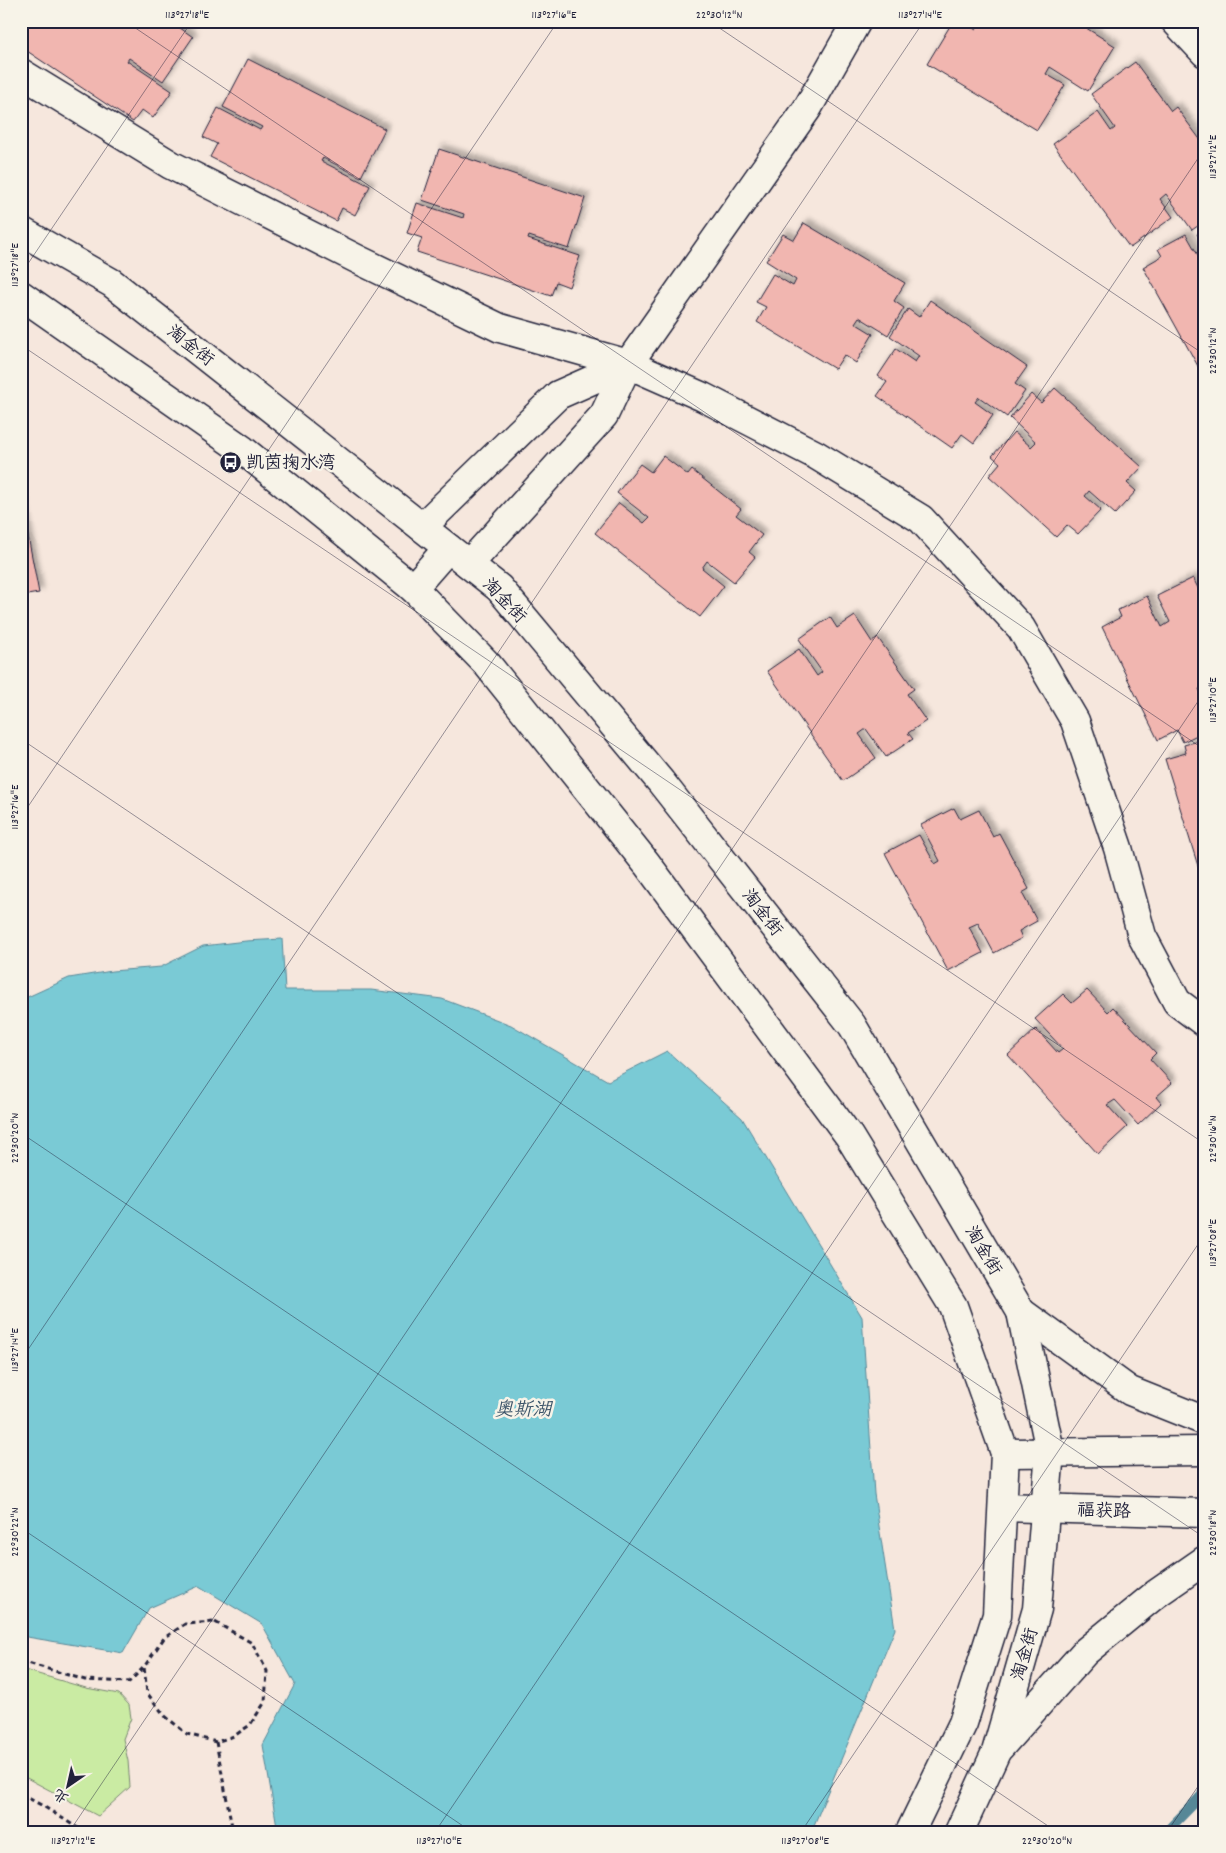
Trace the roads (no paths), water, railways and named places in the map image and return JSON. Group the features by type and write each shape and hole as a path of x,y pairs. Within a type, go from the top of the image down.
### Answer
{"street":[{"path":"413,588 458,556 604,415 628,364 807,109 857,21"},
{"path":"1176,21 1205,53"},
{"path":"21,73 172,165 358,260 500,328 628,364 703,397 816,455 921,519 1021,628 1074,721 1118,848 1142,936 1177,1002 1205,1023"},
{"name":"淘金街","path":"21,231 112,283 499,588 661,782 852,1025 1021,1312 1050,1451 1047,1508 1037,1609 996,1752 959,1832"},
{"path":"21,295 243,450 413,588 487,664 647,864 849,1136 953,1306 1005,1453 997,1615 963,1723 910,1832"},
{"path":"422,527 558,395 628,364"},
{"path":"1021,1312 1130,1391 1205,1421"},
{"path":"1005,1453 1050,1451 1205,1451"},
{"name":"福获路","path":"1003,1507 1205,1513"},
{"path":"996,1752 1084,1652 1156,1594 1205,1560"}],"water":[{"name":"奥斯湖","path":"282,939 285,990 371,990 442,999 511,1025 608,1081 667,1051 742,1118 862,1317 874,1494 895,1629 812,1830 807,1832 278,1832 263,1745 295,1684 262,1624 199,1586 149,1608 123,1653 21,1636 21,1000 69,978 112,971 161,967 203,946"}],"waterway":[{"path":"1166,1832 1205,1792"}],"place":[{"name":"凯茵掬水湾","path":"230,462"}]}
